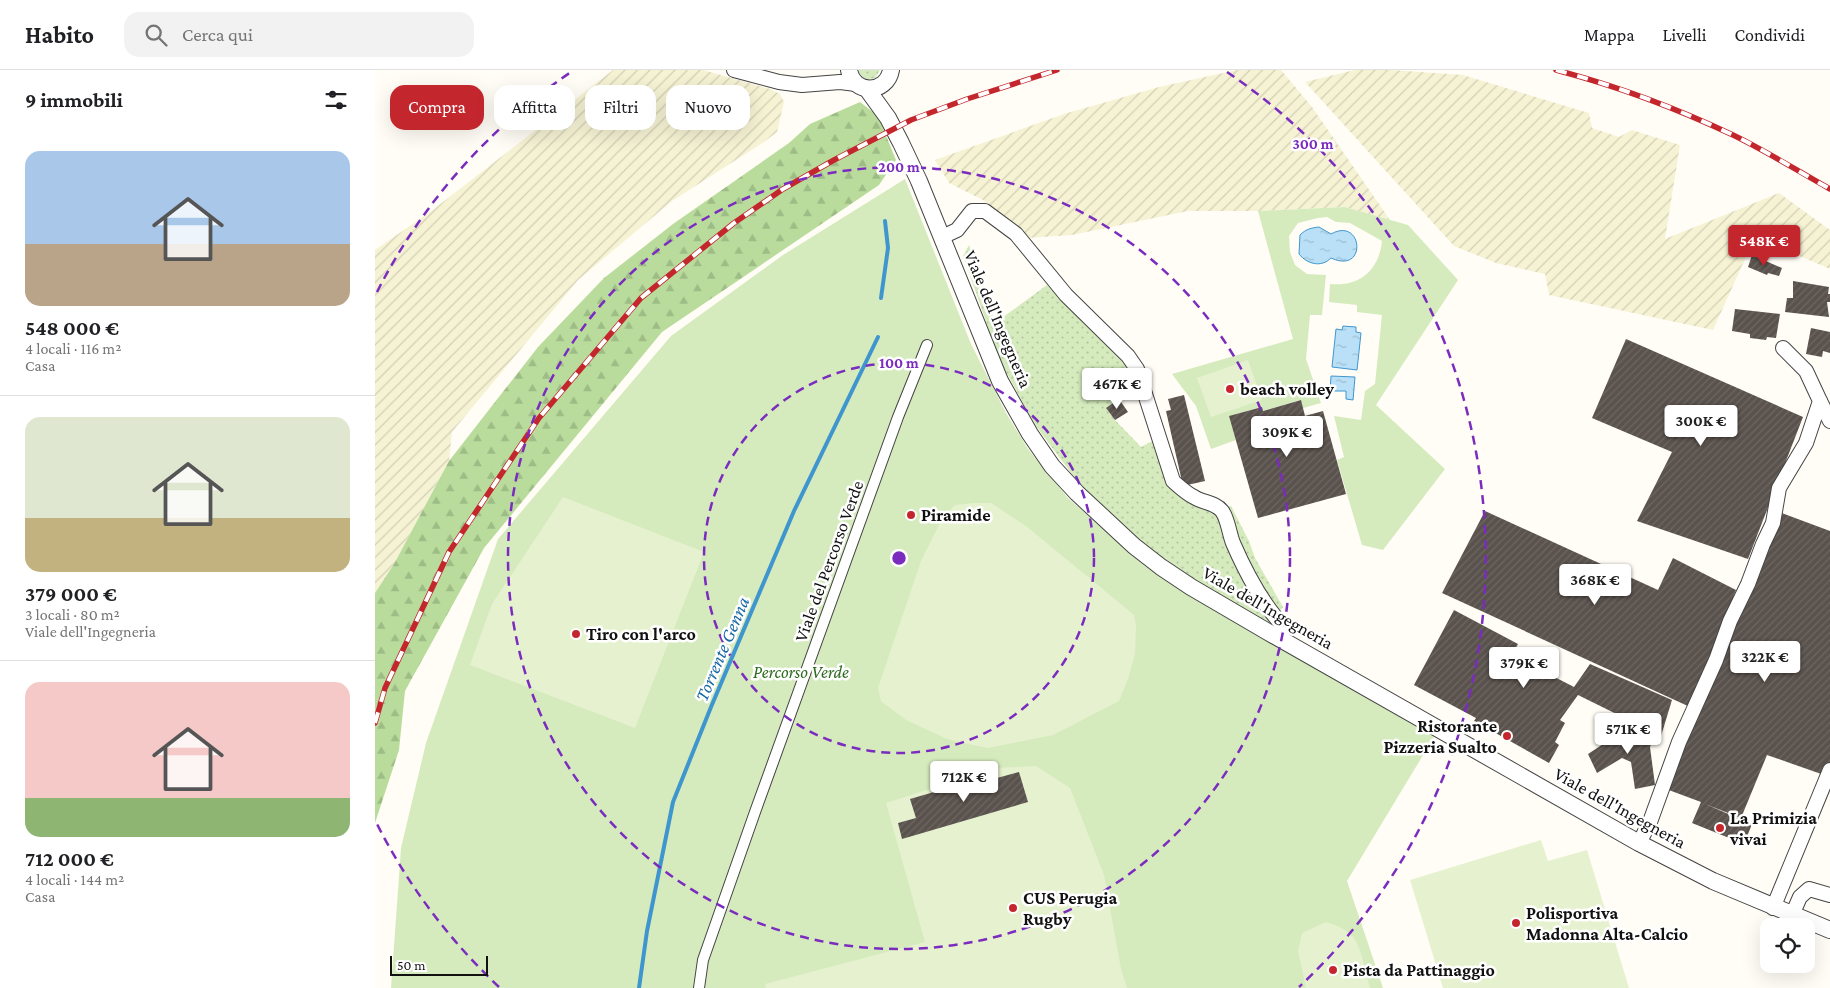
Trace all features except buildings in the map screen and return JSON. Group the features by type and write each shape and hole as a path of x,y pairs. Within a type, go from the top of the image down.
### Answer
{"street":[{"path":"734,70 795,84 854,78 878,87 891,73"},
{"name":"Viale dell'Ingegneria","path":"888,118 886,97 891,73"},
{"name":"Viale dell'Ingegneria","path":"854,78 888,118 919,181 1001,381 1031,434 1052,466 1100,516 1134,546 1191,587 1639,843 1713,881 1773,908 1830,930"},
{"path":"941,237 957,230 971,211 985,210 1016,234 1066,295 1128,356 1137,370 1173,481 1183,490 1196,498 1216,505 1223,512 1232,542 1250,577 1273,616 1285,628 1279,638"},
{"name":"Viale del Percorso Verde","path":"699,988 703,960 815,644 898,417 927,345"},
{"path":"1783,348 1806,372 1830,421"},
{"path":"1639,843 1650,822 1679,742 1716,660 1730,621 1748,584 1773,523 1779,488 1807,443 1820,402"},
{"path":"1773,908 1830,770"},
{"path":"1792,915 1800,897 1809,889 1830,894"}],"shaded area":[{"path":"613,70 703,70 770,89 780,94 784,102 777,132 672,201 578,280 452,432 449,461 394,564 375,593 375,250 430,212 536,130 575,130 575,99 585,92 585,130 656,130 656,85 594,85"},
{"path":"1237,70 1281,70 1312,107 1390,220 1345,207 1258,211 1188,211 1072,235 1028,238 983,200 949,183 935,160 1064,114 1159,87"},
{"path":"1355,70 1391,70 1463,75 1589,113 1592,128 1619,137 1632,130 1680,145 1665,239 1779,193 1830,230 1830,269 1755,237 1713,330 1549,295 1545,274 1496,263 1454,246 1305,82"}],"green space":[{"path":"858,70 880,70 875,78 867,79"},
{"path":"860,102 878,116 896,160 879,185 662,332 484,548 405,691 399,750 375,823 375,593 394,564 449,461 538,347 604,278 673,224 789,143 810,124"},
{"name":"Percorso Verde","path":"905,179 971,344 1006,413 1028,449 1068,498 1145,566 1226,617 1434,737 1347,881 1383,988 391,988 401,848 426,743 498,539 671,336 783,255"},
{"path":"1345,207 1408,225 1458,280 1376,405 1445,469 1383,550 1362,545 1337,460 1344,457 1334,416 1361,420 1365,391 1375,384 1382,315 1357,312 1357,305 1329,302 1330,284 1350,283 1366,274 1377,260 1382,241 1350,223 1336,222 1327,217 1298,223 1289,236 1290,252 1295,265 1307,274 1326,275 1322,315 1310,315 1306,359 1321,403 1303,408 1300,400 1263,411 1261,407 1230,416 1236,440 1211,449 1196,406 1172,374 1293,339 1258,211"},
{"path":"969,245 995,323 1047,285 1135,375 1137,387 1106,408 1141,447 1154,440 1169,481 1215,511 1231,506 1249,541 1255,558 1283,607 1270,623 1194,579 1136,539 1077,481 1036,426 1000,361 963,256"},
{"name":"beach volley","path":"1248,360 1262,400 1211,417 1197,378"},
{"name":"Tiro con l'arco","path":"563,497 704,552 635,728 470,665 492,604"},
{"path":"991,503 1026,526 1134,615 1136,625 1135,654 1119,701 1053,735 988,748 945,738 906,720 881,701 878,688 921,561 942,519 955,505"},
{"name":"CUS Perugia Rugby","path":"1036,766 1070,788 1104,875 1121,969 1127,988 766,988 765,984 925,942 886,803 996,768"},
{"name":"Polisportiva Madonna Alta-Calcio","path":"1541,840 1548,861 1587,850 1629,988 1443,988 1410,880"},
{"name":"Pista da Pattinaggio","path":"1326,922 1342,929 1355,939 1370,988 1306,988 1298,951 1302,933"}],"water":[{"path":"1319,227 1331,234 1342,231 1350,233 1355,238 1356,253 1351,259 1343,261 1331,258 1323,263 1314,264 1299,254 1300,235 1304,231"},
{"path":"1343,326 1356,327 1356,332 1361,333 1357,370 1332,367 1336,329 1342,330"},
{"path":"1331,376 1355,377 1353,400 1346,399 1346,391 1330,391"}],"waterway":[{"name":"Torrente Genna","path":"881,298 888,248 885,221"},
{"name":"Torrente Genna","path":"639,988 647,931 673,802 794,511 878,337"}],"railway":[{"path":"375,723 385,688 449,552 539,418 641,298 734,223 783,189 834,160 911,120 967,99 1057,70"},
{"path":"1556,70 1624,90 1712,125 1770,154 1830,189"}],"place":[{"name":"beach volley","path":"1230,389"},
{"name":"Piramide","path":"911,515"},
{"name":"Tiro con l'arco","path":"576,634"},
{"name":"Ristorante Pizzeria Sualto","path":"1507,736"},
{"name":"La Primizia vivai","path":"1720,828"},
{"name":"CUS Perugia Rugby","path":"1013,908"},
{"name":"Polisportiva Madonna Alta-Calcio","path":"1516,923"},
{"name":"Pista da Pattinaggio","path":"1333,970"}]}
